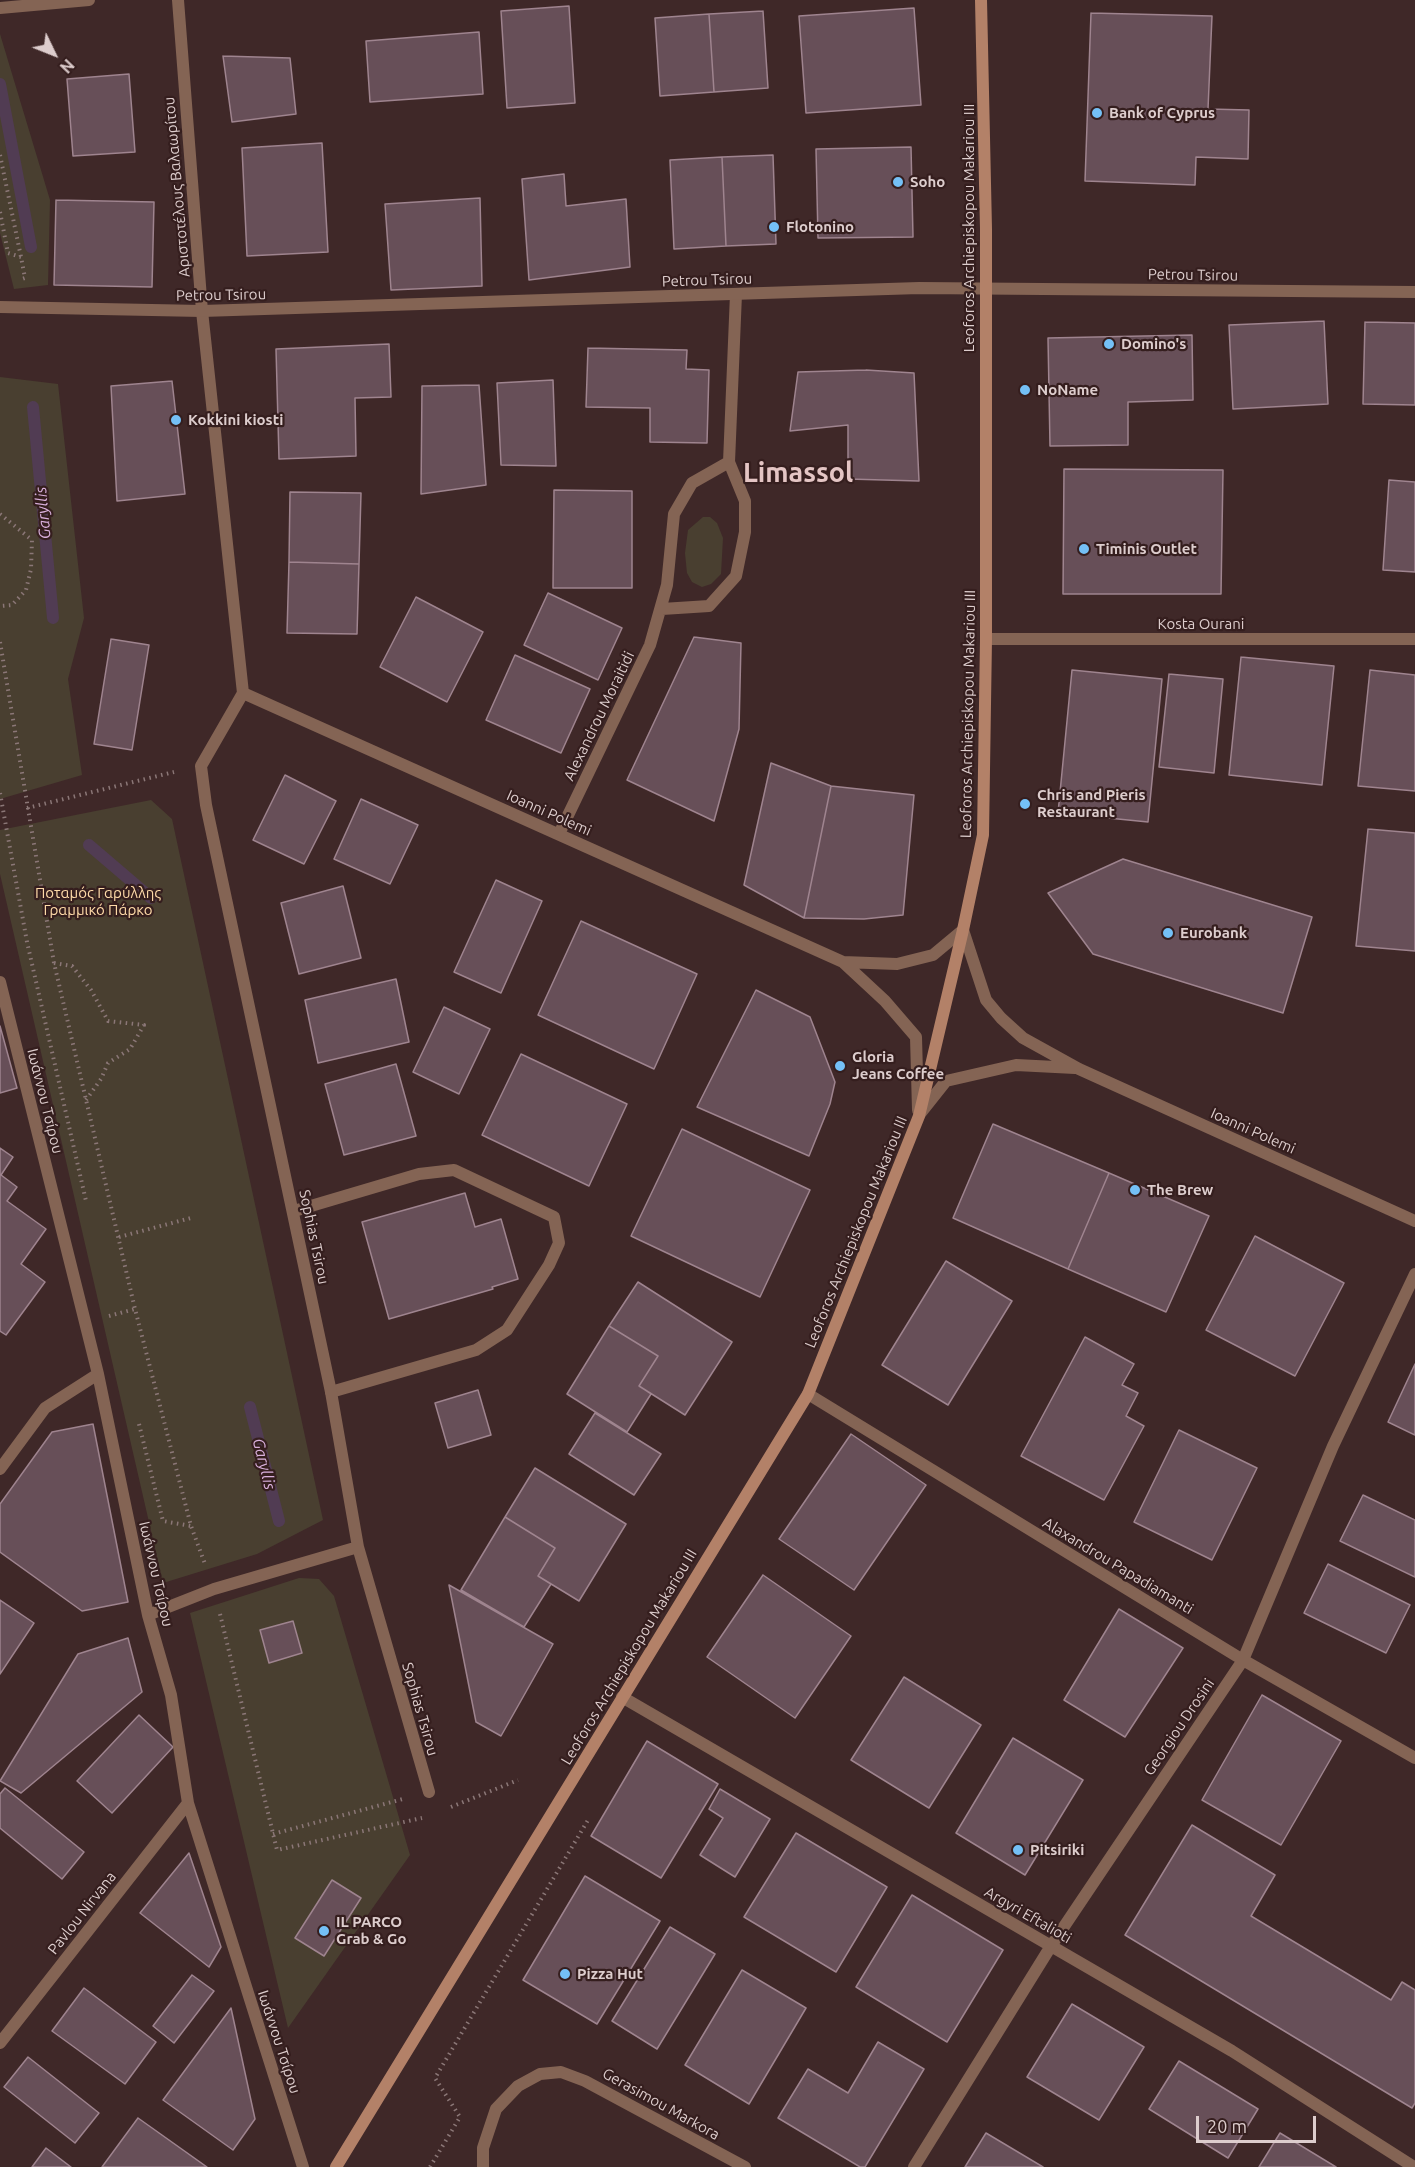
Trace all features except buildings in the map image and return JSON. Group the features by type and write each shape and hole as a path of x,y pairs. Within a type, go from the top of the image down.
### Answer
{"main road":[{"name":"Leoforos Archiepiskopou Makariou III","path":"336,2167 808,1394 919,1116 983,835 986,639 981,0"}],"street":[{"path":"0,8 89,0"},
{"name":"Αριστοτέλους Βαλαωρίτου","path":"178,0 202,311 243,693"},
{"name":"Petrou Tsirou","path":"0,307 202,311 985,287 1415,292"},
{"path":"662,609 709,606 736,576 745,532 745,501 729,462 736,294"},
{"name":"Alexandrou Moraitidi","path":"559,834 650,645 662,609 674,514 692,483 729,462"},
{"name":"Kosta Ourani","path":"986,639 1415,639"},
{"path":"201,766 243,693"},
{"name":"Ioanni Polemi","path":"243,693 843,962 885,1001 916,1038 919,1116"},
{"name":"Sophias Tsirou","path":"201,766 206,805 331,1392 358,1547 429,1792"},
{"name":"Ioanni Polemi","path":"843,962 897,964 933,955 963,930 986,1000 1000,1018 1023,1038 1079,1069 1415,1221"},
{"name":"Ιωάννου Τσίρου","path":"0,982 98,1374 148,1615 171,1695 188,1803 303,2167"},
{"name":"Ioanni Polemi","path":"919,1116 946,1081 1016,1065 1079,1069"},
{"path":"294,1211 419,1174 454,1170 554,1217 559,1243 549,1265 507,1330 476,1350 331,1392"},
{"name":"Georgiou Drosini","path":"914,2167 1052,1946 1243,1660 1333,1446 1415,1274"},
{"path":"0,1469 45,1407 98,1374"},
{"name":"Alaxandrou Papadiamanti","path":"808,1394 1243,1660 1415,1758"},
{"path":"148,1615 214,1589 358,1547"},
{"name":"Argyri Eftalioti","path":"622,1697 1232,2051 1414,2167"},
{"name":"Pavlou Nirvana","path":"0,2043 188,1803"},
{"name":"Gerasimou Markora","path":"483,2167 483,2148 496,2109 518,2086 540,2074 561,2072 585,2080 745,2167"}],"path":[{"path":"0,155 25,278 17,280"},
{"path":"0,212 8,253 21,257"},
{"path":"0,514 32,540 31,569 26,590 12,605 0,606"},
{"path":"0,642 54,963 191,1526 214,1589 277,1850 427,1816"},
{"path":"27,808 201,766"},
{"path":"0,793 27,942 88,1210"},
{"path":"54,963 72,966 92,990 108,1021 144,1026 130,1049 108,1063 101,1079 86,1100"},
{"path":"119,1237 191,1218"},
{"path":"109,1304 114,1327"},
{"path":"138,1418 163,1521 191,1526"},
{"path":"447,1808 518,1780"},
{"path":"273,1834 429,1792"},
{"path":"430,2167 460,2117 435,2078 588,1820"}],"green space":[{"path":"0,34 50,200 48,285 14,289 0,233"},
{"path":"0,377 58,384 84,618 68,679 82,775 0,799"},
{"path":"703,517 710,517 717,523 723,538 721,574 711,584 702,587 692,582 687,573 685,553 688,530"},
{"name":"Ποταμός Γαρύλλης Γραμμικό Πάρκο","path":"151,800 172,819 323,1520 257,1554 163,1583 0,874 0,830"},
{"path":"299,1578 319,1579 334,1596 410,1855 288,2028 190,1613"}],"waterway":[{"name":"Garyllis","path":"0,84 31,247"},
{"name":"Garyllis","path":"33,407 53,618"},
{"name":"Garyllis","path":"89,845 151,898"},
{"name":"Garyllis","path":"250,1407 279,1521"}],"place":[{"name":"Bank of Cyprus","path":"1097,113"},
{"name":"Soho","path":"898,182"},
{"name":"Flotonino","path":"774,227"},
{"name":"Domino's","path":"1109,344"},
{"name":"NoName","path":"1025,390"},
{"name":"Kokkini kiosti","path":"176,420"},
{"name":"Timinis Outlet","path":"1084,549"},
{"name":"Chris and Pieris Restaurant","path":"1025,804"},
{"name":"Eurobank","path":"1168,933"},
{"name":"Gloria Jeans Coffee","path":"840,1066"},
{"name":"The Brew","path":"1135,1190"},
{"name":"Pitsiriki","path":"1018,1850"},
{"name":"IL PARCO Grab & Go","path":"324,1931"},
{"name":"Pizza Hut","path":"565,1974"}],"district":[{"name":"Limassol","path":"798,473"}]}
